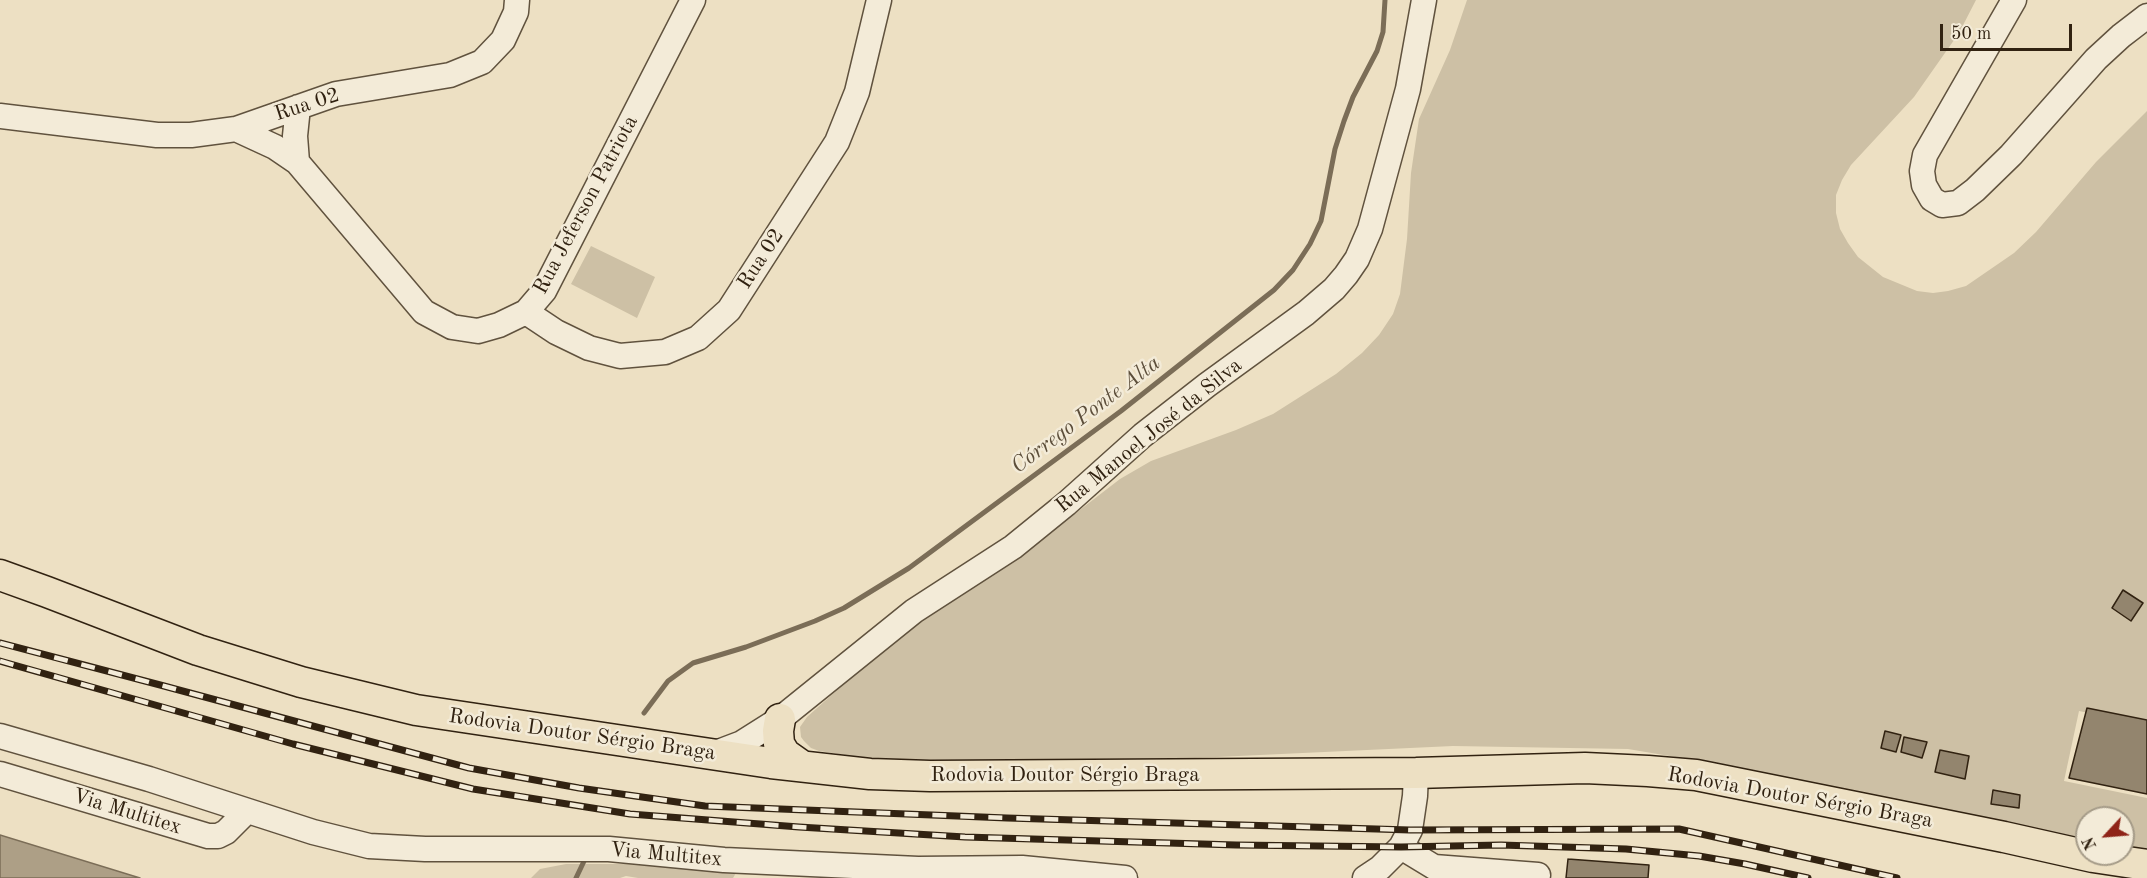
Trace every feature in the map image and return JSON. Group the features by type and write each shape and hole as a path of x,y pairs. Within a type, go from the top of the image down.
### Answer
{"main road":[{"name":"Rodovia Doutor Sérgio Braga","path":"0,576 47,591 198,650 301,682 416,710 802,766 870,774 930,776 1416,773 1585,768 1696,775 2093,857 2147,865"},
{"path":"0,597 146,631"},
{"path":"780,719 779,744 785,754 802,766"}],"street":[{"name":"Rua 02","path":"236,129 336,94 450,75 482,62 504,40 516,12 517,0"},
{"name":"Rua Jeferson Patriota","path":"236,129 275,147 297,162 424,312 452,327 478,331 499,325 525,312 544,291 693,0"},
{"name":"Rua 02","path":"525,312 556,332 589,348 620,356 664,352 698,338 729,310 837,142 857,92 879,0"},
{"name":"Rua Manoel José da Silva","path":"713,754 742,743 780,719 914,611 1013,547 1066,504 1143,435 1306,313 1346,275 1357,259 1380,198 1408,89 1424,0"},
{"path":"2014,0 1925,155 1922,166 1923,180 1929,194 1939,204 1958,203 1976,190 2011,155 2096,59 2147,16"},
{"path":"297,162 295,136 298,107"},
{"path":"0,116 157,135 191,135 236,129"},
{"name":"Via Multitex","path":"0,735 149,779 313,832 369,846 425,849 609,849 724,860 918,869 1022,868 1125,878"},
{"path":"1365,878 1380,868 1401,848 1410,830 1416,773"},
{"name":"Via Multitex","path":"0,774 208,836 218,836 226,832 247,811"},
{"path":"1401,848 1434,867 1538,875"}],"shaded area":[{"path":"1467,0 1976,0 1959,33 1914,97 1851,165 1836,195 1836,213 1840,229 1858,257 1883,277 1917,291 1933,293 1966,286 2014,253 2036,232 2096,162 2147,111 2147,725 2079,711 2064,781 2147,798 2147,850 2135,848 2135,806 2075,806 2075,837 1711,763 1628,749 1453,746 1088,763 958,762 865,758 819,751 811,748 804,741 800,727 807,717 903,631 988,573 1037,543 1120,479 1151,461 1273,414 1336,374 1362,353 1379,335 1393,314 1400,294 1407,239 1411,173 1419,119 1450,50"},
{"path":"591,246 655,277 637,318 571,284"},
{"path":"0,835 140,878 0,878"},
{"path":"566,864 660,864 725,868 736,873 733,878 626,876 620,878 531,878 540,869"}],"building":[{"path":"2123,590 2143,603 2131,621 2112,608"},
{"path":"2087,708 2147,720 2147,794 2069,778"},
{"path":"1885,731 1901,735 1896,752 1881,748"},
{"path":"1904,737 1927,742 1922,758 1901,752"},
{"path":"1940,750 1969,756 1965,779 1935,772"},
{"path":"1993,790 2020,795 2019,808 1991,804"},
{"path":"1568,859 1649,865 1648,878 1566,878"}],"waterway":[{"name":"Córrego Ponte Alta","path":"644,713 668,681 693,663 746,647 815,621 844,608 909,568 1121,411 1274,290 1293,270 1310,244 1321,221 1335,149 1344,121 1353,97 1377,51 1383,32 1385,0"},
{"path":"576,878 586,857"}],"railway":[{"path":"0,643 469,768 579,788 705,806 1410,830 1679,829 1897,878"},
{"path":"0,661 293,744 473,789 630,814 965,837 1236,845 1401,847 1501,845 1626,849 1699,856 1808,878"}]}
